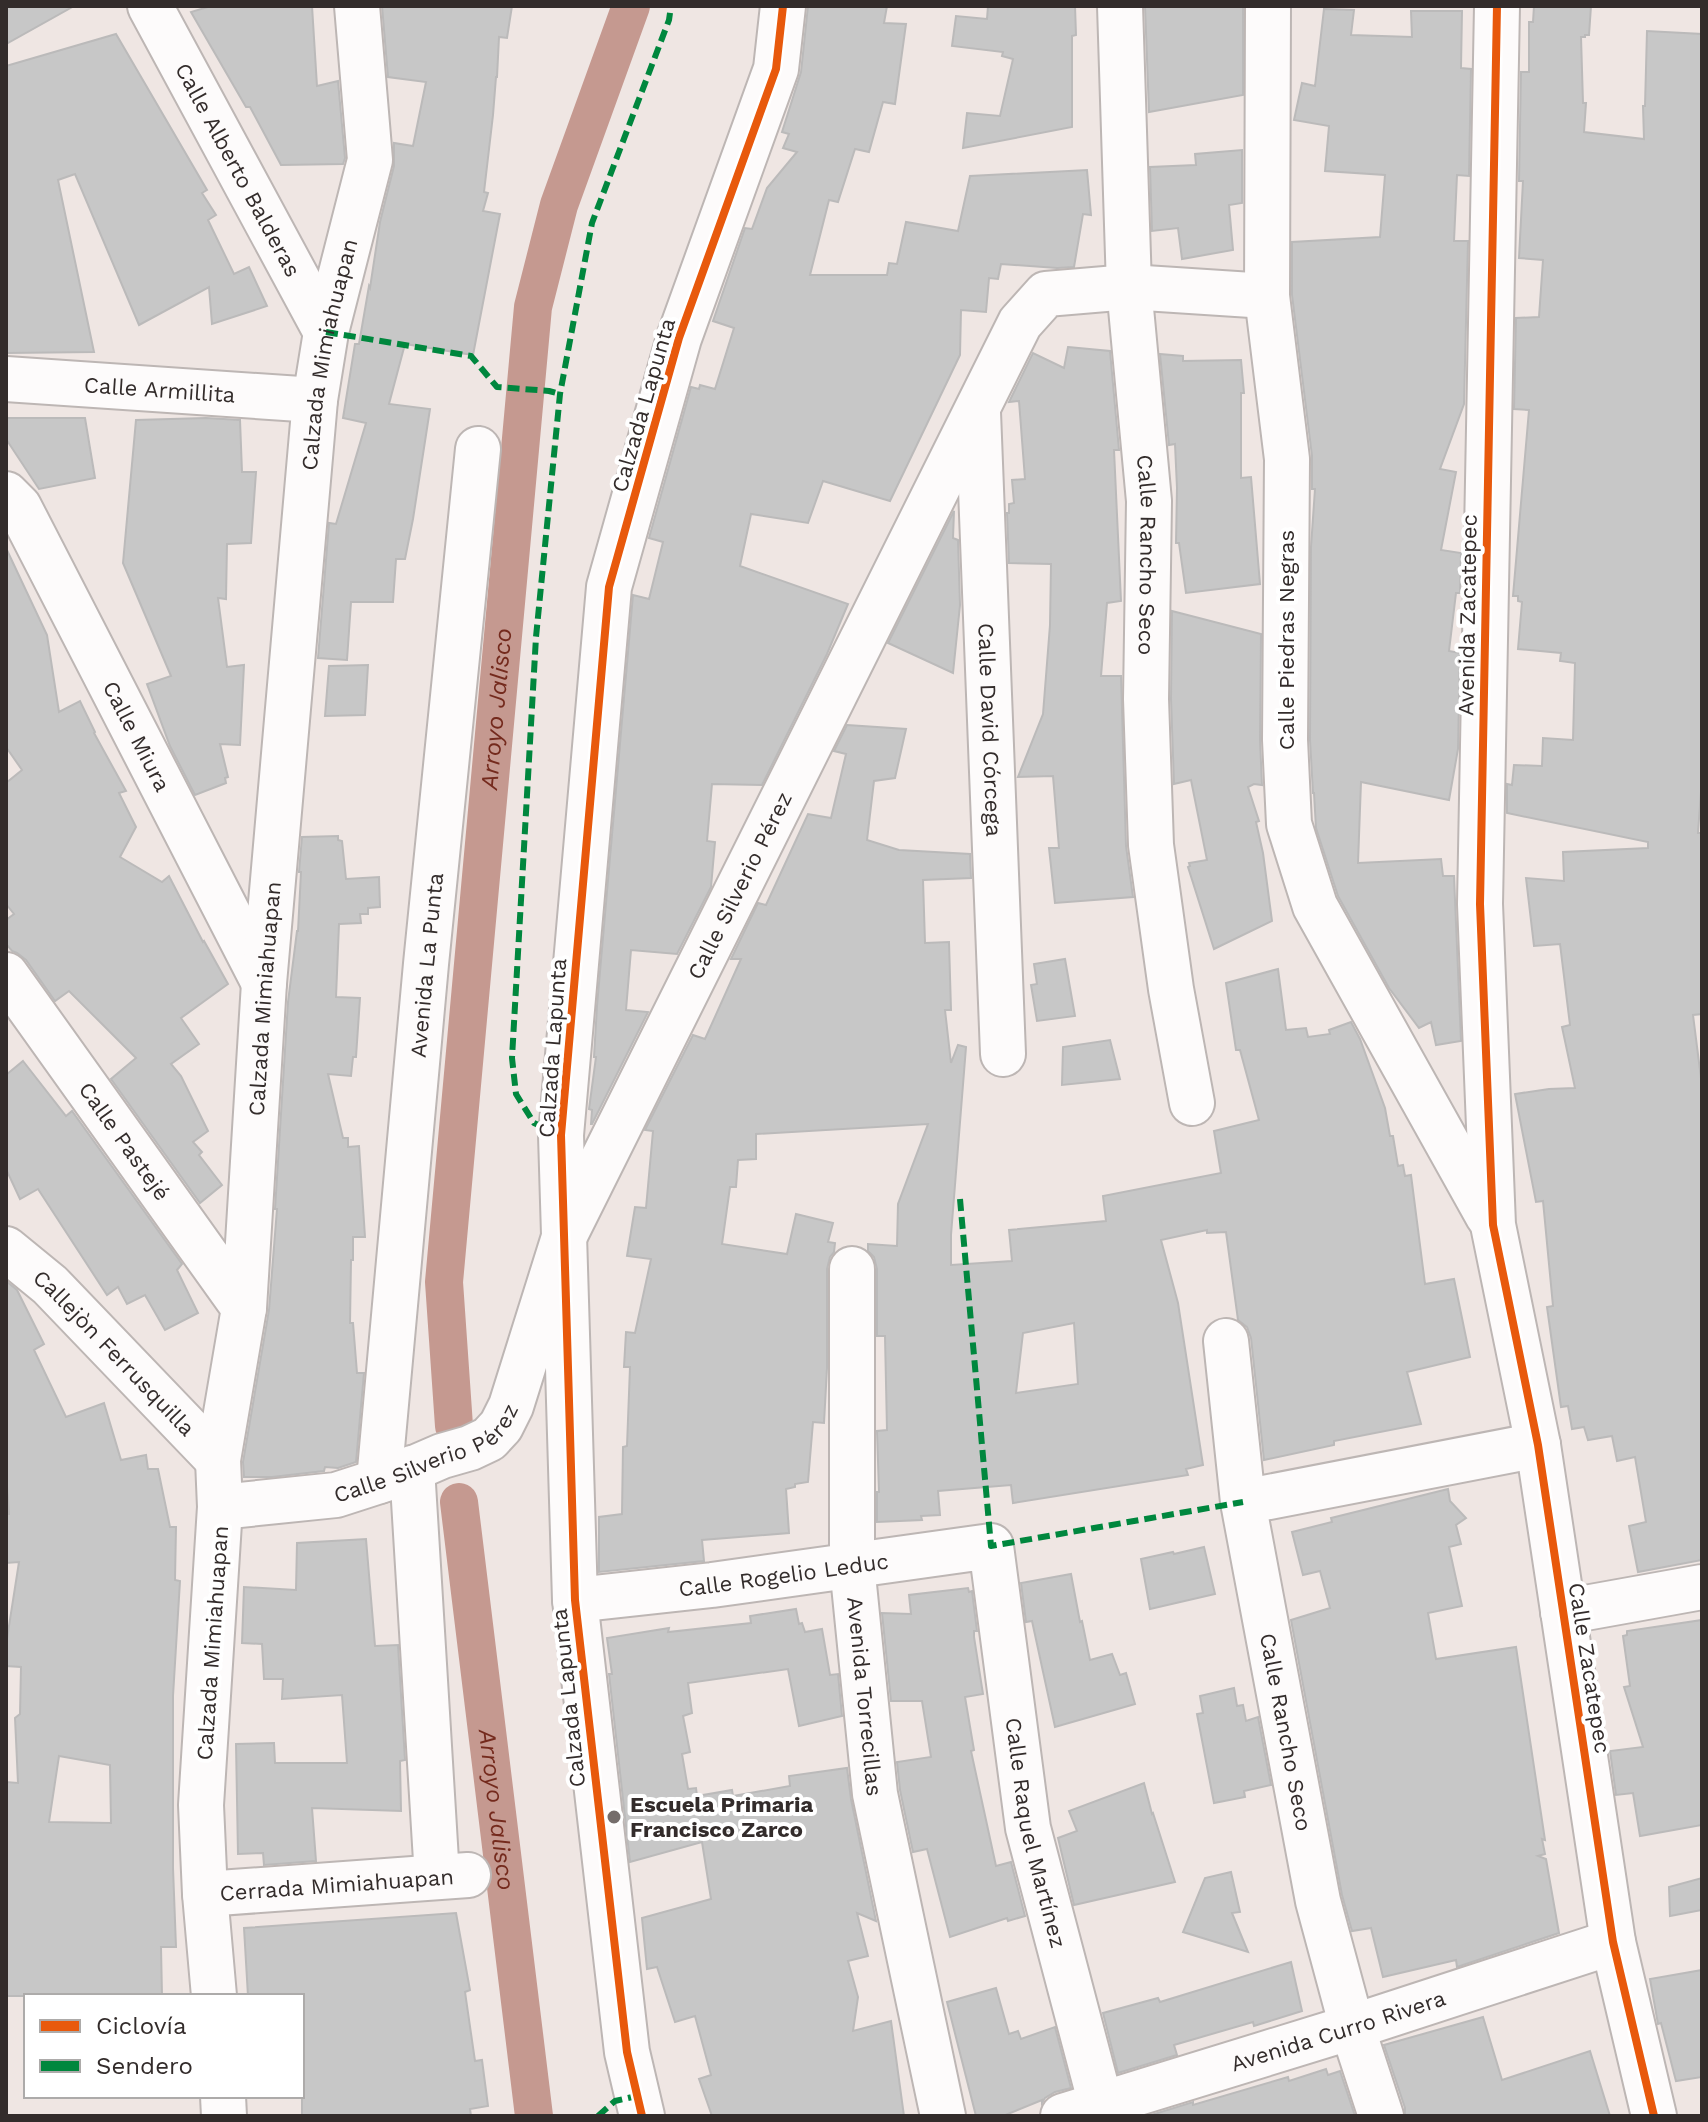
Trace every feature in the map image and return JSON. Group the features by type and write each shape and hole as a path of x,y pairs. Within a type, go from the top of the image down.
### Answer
{"street":[{"name":"Calle Alberto Balderas","path":"150,6 326,332"},
{"name":"Calzada Mimiahuapan","path":"214,1994 201,1805 220,1507 218,1460 244,1308 264,983 315,400 326,332 370,160 357,6"},
{"name":"Calzada Lapunta","path":"642,2116 627,2052 575,1600 561,1135 609,587 679,338 776,69 783,6"},
{"name":"Calle Rancho Seco","path":"1120,6 1129,287 1149,501 1146,699 1151,845 1171,989 1192,1103"},
{"name":"Calle Piedras Negras","path":"1268,6 1267,296 1287,459 1285,740 1289,824 1315,906 1493,1225"},
{"name":"Avenida Zacatepec","path":"1493,1225 1480,904 1497,6"},
{"name":"Calle Silverio Pérez","path":"220,1507 336,1495 470,1448 489,1439 501,1426 511,1406 564,1237 1020,323 1046,294 1129,287 1267,296"},
{"name":"Calle Armillita","path":"6,379 315,400"},
{"name":"Calle David Córcega","path":"978,405 1003,1054"},
{"name":"Avenida La Punta","path":"396,1474 426,964 478,449"},
{"name":"Calle Miura","path":"6,494 19,507 264,983"},
{"name":"Calle Pastejé","path":"6,975 244,1308"},
{"name":"Calle Zacatepec","path":"1493,1225 1538,1445 1613,1942 1654,2116"},
{"name":"Callejòn Ferrusquilla","path":"6,1249 50,1285 218,1460"},
{"name":"Avenida Torrecillas","path":"852,1269 852,1565 875,1794 943,2116"},
{"name":"Calle Rancho Seco","path":"1226,1341 1243,1502 1318,1901 1352,2027 1381,2116"},
{"path":"1243,1502 1538,1445"},
{"name":"Cerrada Mimiahuapan","path":"205,1894 452,1876 396,1474"},
{"name":"Calle Rogelio Leduc","path":"575,1600 712,1585 991,1546"},
{"name":"Calle Raquel Martínez","path":"991,1546 1028,1828 1090,2112"},
{"path":"1563,1612 1702,1587"},
{"name":"Avenida Curro Rivera","path":"1090,2112 1613,1942"}],"building":[{"path":"6,6 74,6 6,44"},
{"path":"211,6 312,6 317,86 338,81 343,164 281,165 250,107 246,107 191,12"},
{"path":"382,6 512,6 507,38 499,37 484,192 488,193 483,211 500,214 473,355 405,344 389,404 430,409 405,559 396,559 393,602 351,602 347,660 318,658 329,523 336,524 366,423 343,418 355,344 359,344 380,222 394,166 394,143 413,146 426,82 388,77"},
{"path":"808,6 887,6 884,23 906,24 895,104 883,102 869,152 855,149 838,202 829,200 810,275 887,275 889,263 897,264 906,222 958,231 970,176 1087,170 1091,215 1083,214 1074,267 1001,264 998,279 989,278 986,312 961,310 960,355 890,501 823,481 808,523 751,514 740,566 848,604 827,654 762,785 712,784 707,841 715,842 711,887 677,954 631,950 626,1010 648,1012 591,1124 592,1110 589,1109 596,1057 597,1006 633,595 649,599 663,542 649,538 691,387 699,389 700,385 715,389 734,328 713,321 745,228 752,229 767,188 797,152 783,148 789,134 782,132 801,72"},
{"path":"988,6 1075,6 1072,127 963,148 967,113 1000,116 1013,59 1002,56 1003,52 952,46 956,16 987,19"},
{"path":"1145,6 1243,6 1243,95 1149,112"},
{"path":"1534,6 1591,6 1589,35 1581,37 1583,103 1586,103 1584,132 1644,139 1647,31 1702,34 1702,777 1698,833 1702,833 1702,1014 1693,1015 1702,1086 1702,1560 1638,1572 1629,1526 1646,1522 1635,1457 1617,1461 1612,1436 1588,1440 1584,1427 1572,1429 1568,1406 1561,1407 1547,1307 1553,1306 1543,1201 1536,1202 1515,1094 1575,1088 1562,1027 1570,1025 1560,944 1534,946 1526,878 1564,881 1563,852 1648,848 1648,842 1507,813 1507,784 1512,785 1514,765 1542,766 1543,738 1573,740 1575,663 1560,661 1561,653 1518,649 1522,602 1518,601 1518,596 1513,596 1529,410 1514,409 1516,318 1539,317 1543,260 1519,258 1523,181 1519,181 1521,72 1529,72 1529,22 1533,22"},
{"path":"1324,9 1354,10 1351,35 1412,37 1411,11 1462,11 1461,68 1471,69 1469,176 1457,175 1454,241 1468,241 1464,404 1440,469 1456,472 1441,550 1461,553 1460,593 1456,593 1449,651 1460,653 1458,749 1449,800 1361,782 1358,863 1441,859 1443,876 1454,876 1461,1041 1436,1045 1431,1022 1419,1028 1389,988 1338,896 1316,828 1310,740 1311,547 1315,489 1312,489 1312,456 1292,295 1292,242 1380,237 1385,175 1325,171 1329,126 1294,120 1302,83 1315,86"},
{"path":"116,34 207,190 202,193 216,215 208,220 234,274 249,267 267,306 212,324 209,287 139,325 75,174 58,180 94,352 6,353 6,66"},
{"path":"1242,150 1242,203 1229,205 1233,250 1182,259 1178,228 1152,231 1150,167 1196,165 1195,154"},
{"path":"1068,347 1110,351 1119,450 1114,450 1121,601 1107,603 1101,676 1121,676 1126,846 1133,897 1055,903 1049,848 1059,848 1053,776 1018,777 1043,714 1051,564 1009,563 1007,513 1009,504 1014,503 1012,480 1025,479 1019,401 1009,402 1033,353 1064,368"},
{"path":"1160,354 1183,356 1183,361 1241,360 1244,393 1241,393 1241,478 1251,477 1260,584 1186,593 1179,543 1176,543 1175,444 1169,445"},
{"path":"6,418 85,418 95,478 39,489 6,439"},
{"path":"136,420 240,420 242,472 256,472 251,543 227,544 226,599 218,598 227,667 244,665 240,745 220,744 228,777 225,778 226,783 195,795 170,746 147,684 171,676 123,563"},
{"path":"954,511 953,538 958,540 960,605 953,673 888,643"},
{"path":"6,548 47,635 59,712 80,701 126,791 119,793 136,827 120,857 162,882 169,876 228,984 181,1018 199,1044 171,1064 181,1076 208,1131 193,1142 222,1185 200,1203 111,1079 136,1058 69,991 55,1001 26,960 6,944 6,920 14,914 6,904 6,783 22,770 6,747"},
{"path":"1172,611 1261,634 1262,785 1248,787 1259,821 1256,822 1272,921 1214,949 1188,867 1189,863 1207,860 1191,780 1174,784"},
{"path":"368,665 365,715 325,716 329,666"},
{"path":"847,725 906,729 895,778 874,781 867,840 899,850 970,854 971,878 923,880 925,943 949,942 951,1010 945,1010 951,1063 958,1045 966,1047 951,1265 1012,1261 1009,1230 1106,1221 1103,1196 1221,1173 1214,1131 1259,1120 1240,1050 1236,1050 1226,983 1278,969 1286,1030 1306,1028 1308,1037 1330,1034 1329,1030 1351,1022 1385,1108 1398,1166 1403,1165 1405,1176 1411,1175 1425,1284 1454,1279 1470,1357 1407,1372 1421,1424 1334,1441 1334,1445 1264,1460 1251,1338 1247,1327 1238,1320 1226,1232 1207,1233 1207,1230 1161,1240 1178,1303 1203,1465 1186,1469 1188,1475 1013,1503 1011,1485 938,1491 940,1515 921,1516 922,1520 877,1522 877,1431 887,1430 885,1336 877,1336 877,1269 868,1244 897,1246 898,1204 928,1124 756,1134 756,1159 738,1160 736,1187 730,1187 722,1244 787,1254 796,1214 833,1223 828,1242 835,1243 827,1269 824,1423 813,1422 808,1482 786,1489 789,1533 702,1540 704,1561 599,1572 599,1517 622,1514 623,1447 627,1446 630,1367 624,1367 626,1332 635,1333 651,1259 627,1256 635,1207 646,1208 653,1131 645,1130 693,1035 705,1039 741,959 731,959 758,903 766,905 808,814 831,818 846,754 834,751","holes":["1074,1323 1078,1384 1016,1393 1023,1333"]},
{"path":"338,836 338,840 342,841 346,879 379,877 380,907 368,908 368,914 360,914 361,923 339,924 336,997 360,998 356,1057 353,1057 351,1076 328,1074 343,1138 348,1138 348,1147 359,1146 365,1237 353,1237 350,1323 353,1323 357,1373 364,1373 356,1462 338,1468 325,1467 324,1471 244,1477 243,1462 269,1310 288,1002 298,931 302,837"},
{"path":"1065,959 1075,1016 1037,1021 1031,985 1037,984 1034,964"},
{"path":"1110,1040 1120,1079 1062,1085 1063,1047"},
{"path":"23,1061 66,1116 72,1111 182,1264 177,1270 198,1313 165,1330 145,1295 127,1304 118,1287 107,1295 38,1189 20,1199 6,1169 6,1075"},
{"path":"6,1281 17,1290 44,1344 34,1350 66,1417 104,1403 121,1460 146,1455 148,1469 158,1469 170,1527 176,1527 175,1580 180,1581 173,1696 176,1947 161,1947 162,1994 6,1996 6,1782 18,1783 15,1718 20,1714 21,1667 6,1666 6,1645 19,1562 6,1563 6,1514 9,1514 6,1473","holes":["59,1756 110,1765 111,1823 49,1822"]},
{"path":"1448,1489 1450,1501 1466,1518 1456,1525 1461,1544 1449,1547 1462,1606 1428,1613 1436,1659 1516,1647 1545,1840 1542,1839 1545,1854 1538,1856 1546,1859 1559,1933 1457,1967 1456,1960 1383,1977 1371,1928 1352,1931 1342,1895 1291,1620 1330,1608 1320,1571 1303,1575 1292,1532 1332,1522 1331,1518"},
{"path":"366,1539 375,1646 398,1645 405,1760 400,1761 401,1811 312,1808 316,1861 264,1865 263,1853 238,1854 236,1744 274,1743 275,1763 347,1763 342,1695 282,1699 283,1679 264,1679 262,1644 242,1643 244,1587 296,1590 297,1543"},
{"path":"1204,1547 1215,1594 1150,1609 1141,1559"},
{"path":"1071,1574 1090,1660 1112,1654 1120,1675 1126,1673 1135,1704 1055,1727 1032,1621 1026,1622 1021,1583"},
{"path":"968,1588 969,1592 972,1591 977,1631 974,1631 974,1637 983,1694 965,1697 974,1750 971,1751 996,1866 1011,1862 1025,1916 1008,1921 1007,1918 950,1937 927,1849 913,1852 900,1790 897,1762 931,1757 922,1701 891,1701 882,1613 911,1614 909,1595"},
{"path":"796,1609 799,1624 802,1623 805,1632 822,1629 830,1675 838,1674 842,1716 799,1726 788,1669 688,1683 692,1713 683,1716 690,1752 682,1754 688,1789 696,1788 697,1796 732,1790 733,1796 790,1786 789,1776 847,1768 876,1921 857,1913 868,1956 848,1961 858,1997 853,2031 891,2021 904,2116 712,2116 699,2079 711,2075 695,2016 675,2022 657,1967 647,1969 642,1918 711,1899 702,1842 630,1862 607,1638 669,1628 668,1632 751,1623 750,1616"},
{"path":"1702,1620 1702,1825 1640,1836 1633,1793 1616,1795 1610,1751 1643,1747 1624,1687 1630,1686 1623,1636 1627,1635 1627,1631"},
{"path":"1234,1688 1237,1706 1243,1705 1246,1721 1258,1717 1271,1785 1244,1791 1245,1797 1214,1803 1197,1714 1203,1713 1200,1696"},
{"path":"1144,1783 1175,1882 1074,1905 1058,1838 1077,1831 1069,1811"},
{"path":"1231,1872 1240,1912 1232,1913 1248,1952 1183,1932 1205,1878"},
{"path":"1702,1878 1702,1910 1670,1916 1669,1887"},
{"path":"456,1913 470,1990 465,1992 475,2061 482,2060 488,2106 470,2109 471,2116 302,2116 304,1994 248,1994 244,1928"},
{"path":"1291,1962 1302,2011 1174,2045 1177,2055 1118,2073 1103,2013 1158,1998 1160,2002"},
{"path":"1702,1970 1702,2077 1676,2081 1661,2023 1658,2024 1650,1979"},
{"path":"996,1988 1009,2034 1018,2031 1021,2039 1055,2027 1071,2088 1055,2092 1042,2103 1042,2100 1003,2116 976,2116 947,2002"},
{"path":"1483,2017 1502,2080 1590,2051 1610,2116 1405,2116 1384,2045"},
{"path":"1326,2069 1328,2075 1340,2071 1355,2116 1148,2116 1288,2077 1289,2081"}],"waterway":[{"name":"Arroyo Jalisco","path":"454,1426 444,1282 533,307 559,205 631,6"},
{"name":"Arroyo Jalisco","path":"459,1502 534,2116"}],"marked path":[{"path":"561,1135 534,1123 516,1094 512,1058 536,637 560,394 592,223 669,20 671,6"},
{"path":"326,332 471,356 497,387 560,394"},
{"path":"960,1199 991,1546 1243,1502"},
{"path":"598,2116 615,2101 637,2096"}],"cycle path":[{"path":"642,2116 627,2052 575,1600 561,1135 609,587 679,338 776,69 783,6"},
{"path":"1497,6 1480,904 1493,1225 1538,1445 1613,1942 1654,2116"}],"place":[{"name":"Escuela Primaria Francisco Zarco","path":"614,1817"}]}
